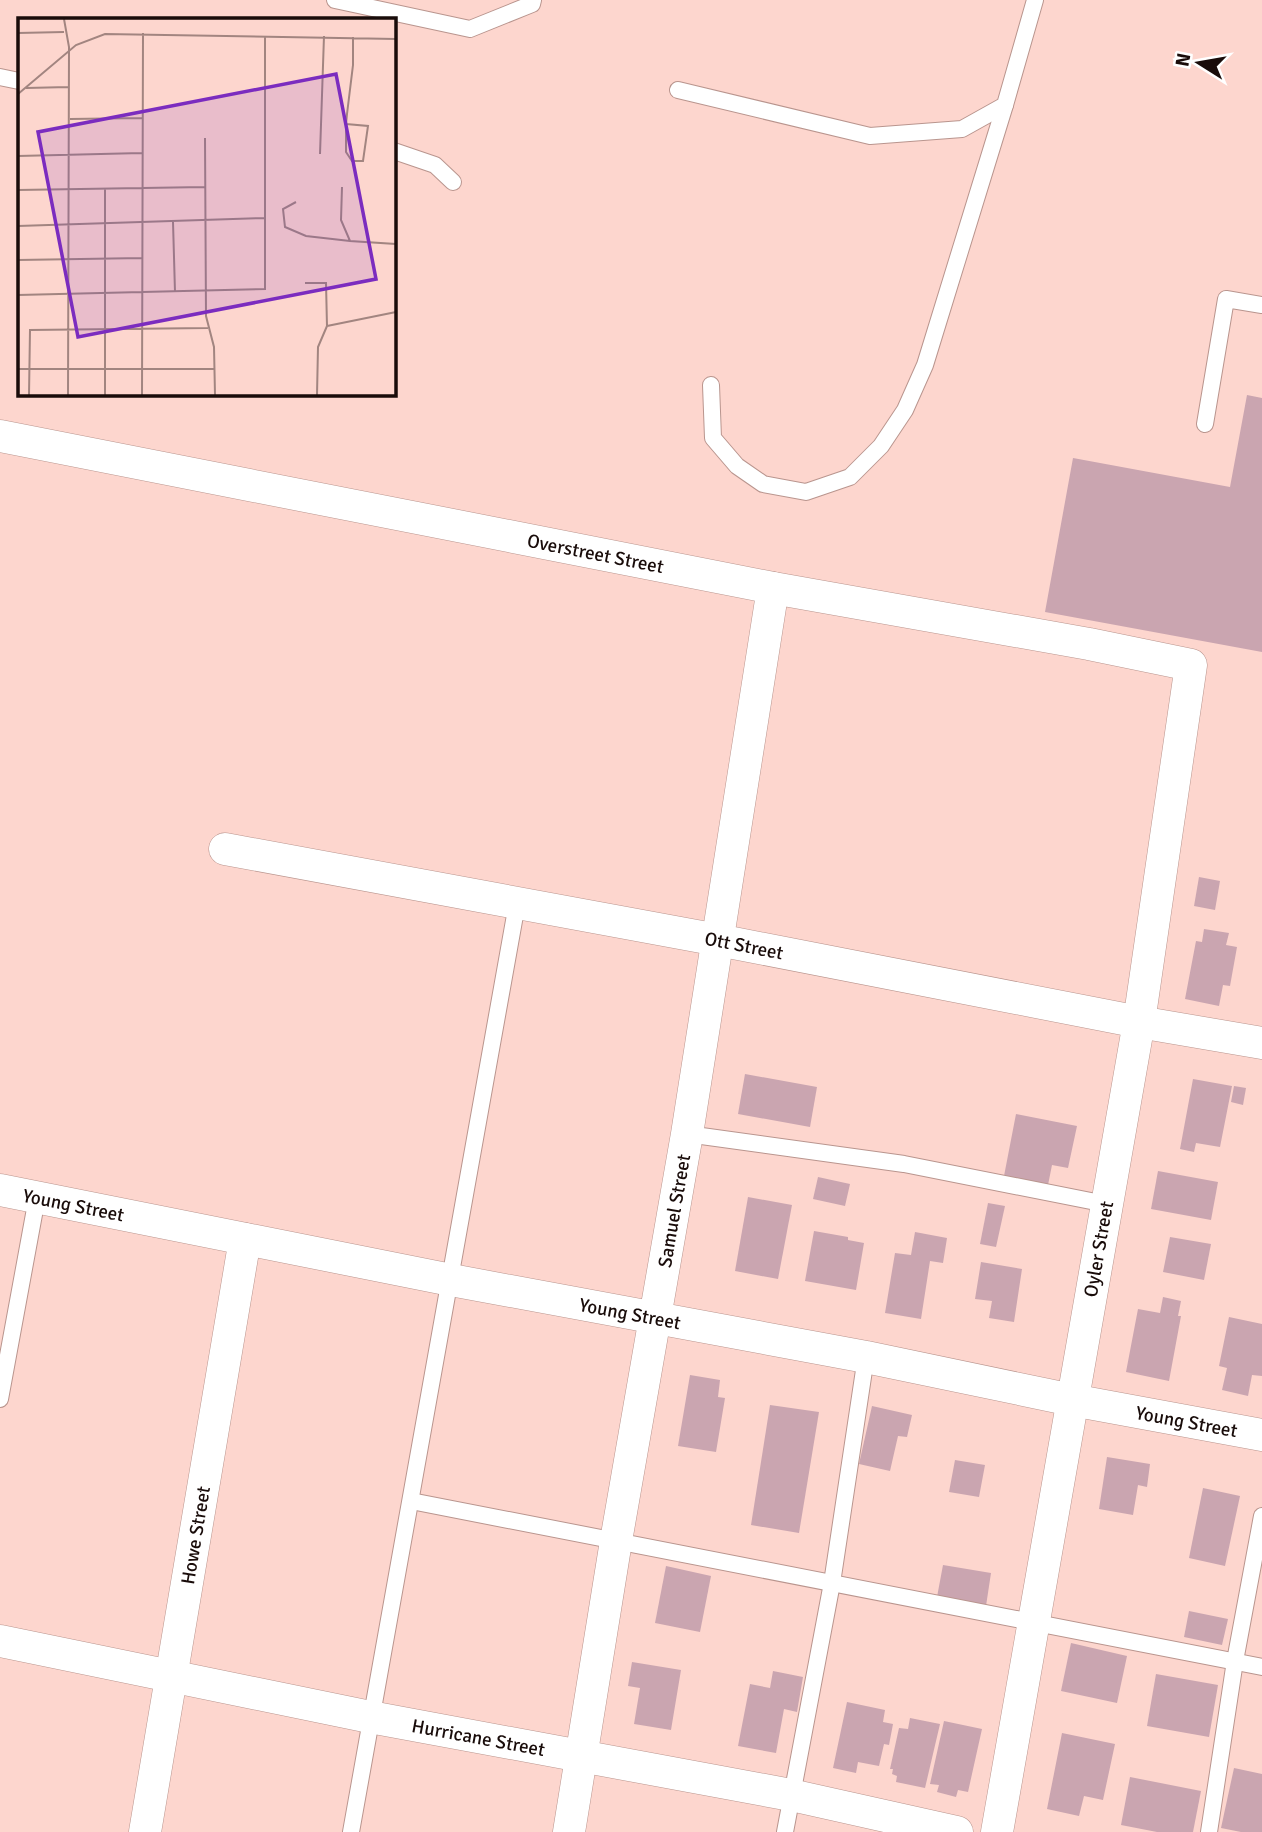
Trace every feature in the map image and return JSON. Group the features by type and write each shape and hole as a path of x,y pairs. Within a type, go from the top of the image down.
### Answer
{"street":[{"name":"Overstreet Street","path":"0,436 773,588 1089,644 1191,666"},
{"name":"Samuel Street","path":"569,1832 616,1541 687,1134 773,588"},
{"name":"Oyler Street","path":"997,1832 1139,1022 1191,666"},
{"name":"Ott Street","path":"225,849 1262,1043"},
{"name":"Young Street","path":"0,1190 451,1280 866,1357 1072,1400 1262,1435"},
{"name":"Howe Street","path":"145,1832 245,1239"},
{"name":"Hurricane Street","path":"0,1641 370,1717 791,1796 957,1832"}],"lane":[{"path":"335,0 470,29 532,4 533,0"},
{"path":"711,385 713,438 737,467 763,484 806,492 849,477 881,446 905,410 925,365 1035,0"},
{"path":"0,76 18,81"},
{"path":"678,90 870,136 962,129 1005,105"},
{"path":"396,152 435,165 453,182"},
{"path":"1205,424 1226,299 1262,305"},
{"path":"351,1832 517,904"},
{"path":"687,1134 904,1164 1106,1204"},
{"path":"0,1399 37,1198"},
{"path":"785,1832 832,1583 866,1357"},
{"path":"411,1501 1262,1667"},
{"path":"1209,1832 1235,1661 1262,1516"}],"building":[{"path":"1247,395 1262,398 1262,652 1045,612 1073,458 1230,487"},
{"path":"1199,877 1220,881 1215,910 1194,906"},
{"path":"1204,929 1229,933 1226,945 1237,947 1230,986 1223,985 1219,1006 1185,999 1196,941 1202,942"},
{"path":"745,1074 817,1087 810,1127 738,1114"},
{"path":"1193,1079 1232,1086 1220,1147 1196,1143 1194,1152 1180,1149"},
{"path":"1234,1086 1246,1088 1243,1105 1231,1102"},
{"path":"1016,1114 1077,1126 1068,1168 1052,1165 1048,1185 1004,1176"},
{"path":"1158,1171 1218,1182 1211,1220 1151,1209"},
{"path":"818,1177 850,1184 845,1206 813,1199"},
{"path":"748,1197 792,1205 778,1279 735,1271"},
{"path":"988,1203 1005,1206 996,1247 980,1244"},
{"path":"814,1231 848,1237 848,1240 864,1243 856,1290 805,1281"},
{"path":"915,1232 947,1238 943,1263 930,1261 921,1319 885,1313 895,1253 911,1255"},
{"path":"1170,1237 1211,1244 1204,1280 1163,1272"},
{"path":"981,1262 1022,1269 1014,1322 989,1318 992,1301 975,1299"},
{"path":"1163,1297 1181,1301 1178,1316 1181,1316 1169,1381 1126,1372 1138,1309 1160,1313"},
{"path":"1229,1317 1262,1324 1262,1376 1252,1375 1248,1396 1222,1390 1227,1368 1219,1366"},
{"path":"690,1375 720,1380 718,1397 725,1398 716,1452 678,1446"},
{"path":"770,1405 819,1412 799,1533 751,1525"},
{"path":"872,1406 912,1415 907,1437 898,1436 890,1471 859,1464"},
{"path":"1107,1457 1150,1464 1147,1487 1138,1485 1133,1515 1099,1509"},
{"path":"955,1460 985,1465 979,1497 949,1492"},
{"path":"1203,1488 1240,1496 1225,1566 1189,1558"},
{"path":"943,1565 991,1573 986,1606 937,1597"},
{"path":"666,1566 711,1576 700,1632 655,1623"},
{"path":"1189,1611 1228,1619 1222,1645 1184,1637"},
{"path":"1071,1643 1127,1656 1117,1703 1061,1691"},
{"path":"632,1662 681,1670 671,1730 634,1724 640,1688 628,1686"},
{"path":"773,1671 803,1677 797,1712 784,1709 776,1753 738,1746 750,1684 770,1688"},
{"path":"1156,1674 1218,1685 1209,1737 1147,1726"},
{"path":"847,1702 885,1710 883,1722 893,1724 889,1745 884,1744 879,1766 858,1762 856,1773 833,1768"},
{"path":"910,1718 940,1724 925,1788 896,1782 897,1776 892,1774 893,1769 890,1769 899,1728 908,1729"},
{"path":"944,1721 982,1729 968,1792 958,1790 956,1797 937,1792 939,1785 930,1784"},
{"path":"1062,1733 1115,1744 1103,1800 1084,1796 1079,1816 1047,1809"},
{"path":"1234,1768 1262,1774 1262,1832 1221,1828"},
{"path":"1130,1777 1201,1791 1193,1832 1157,1832 1121,1825"}]}
